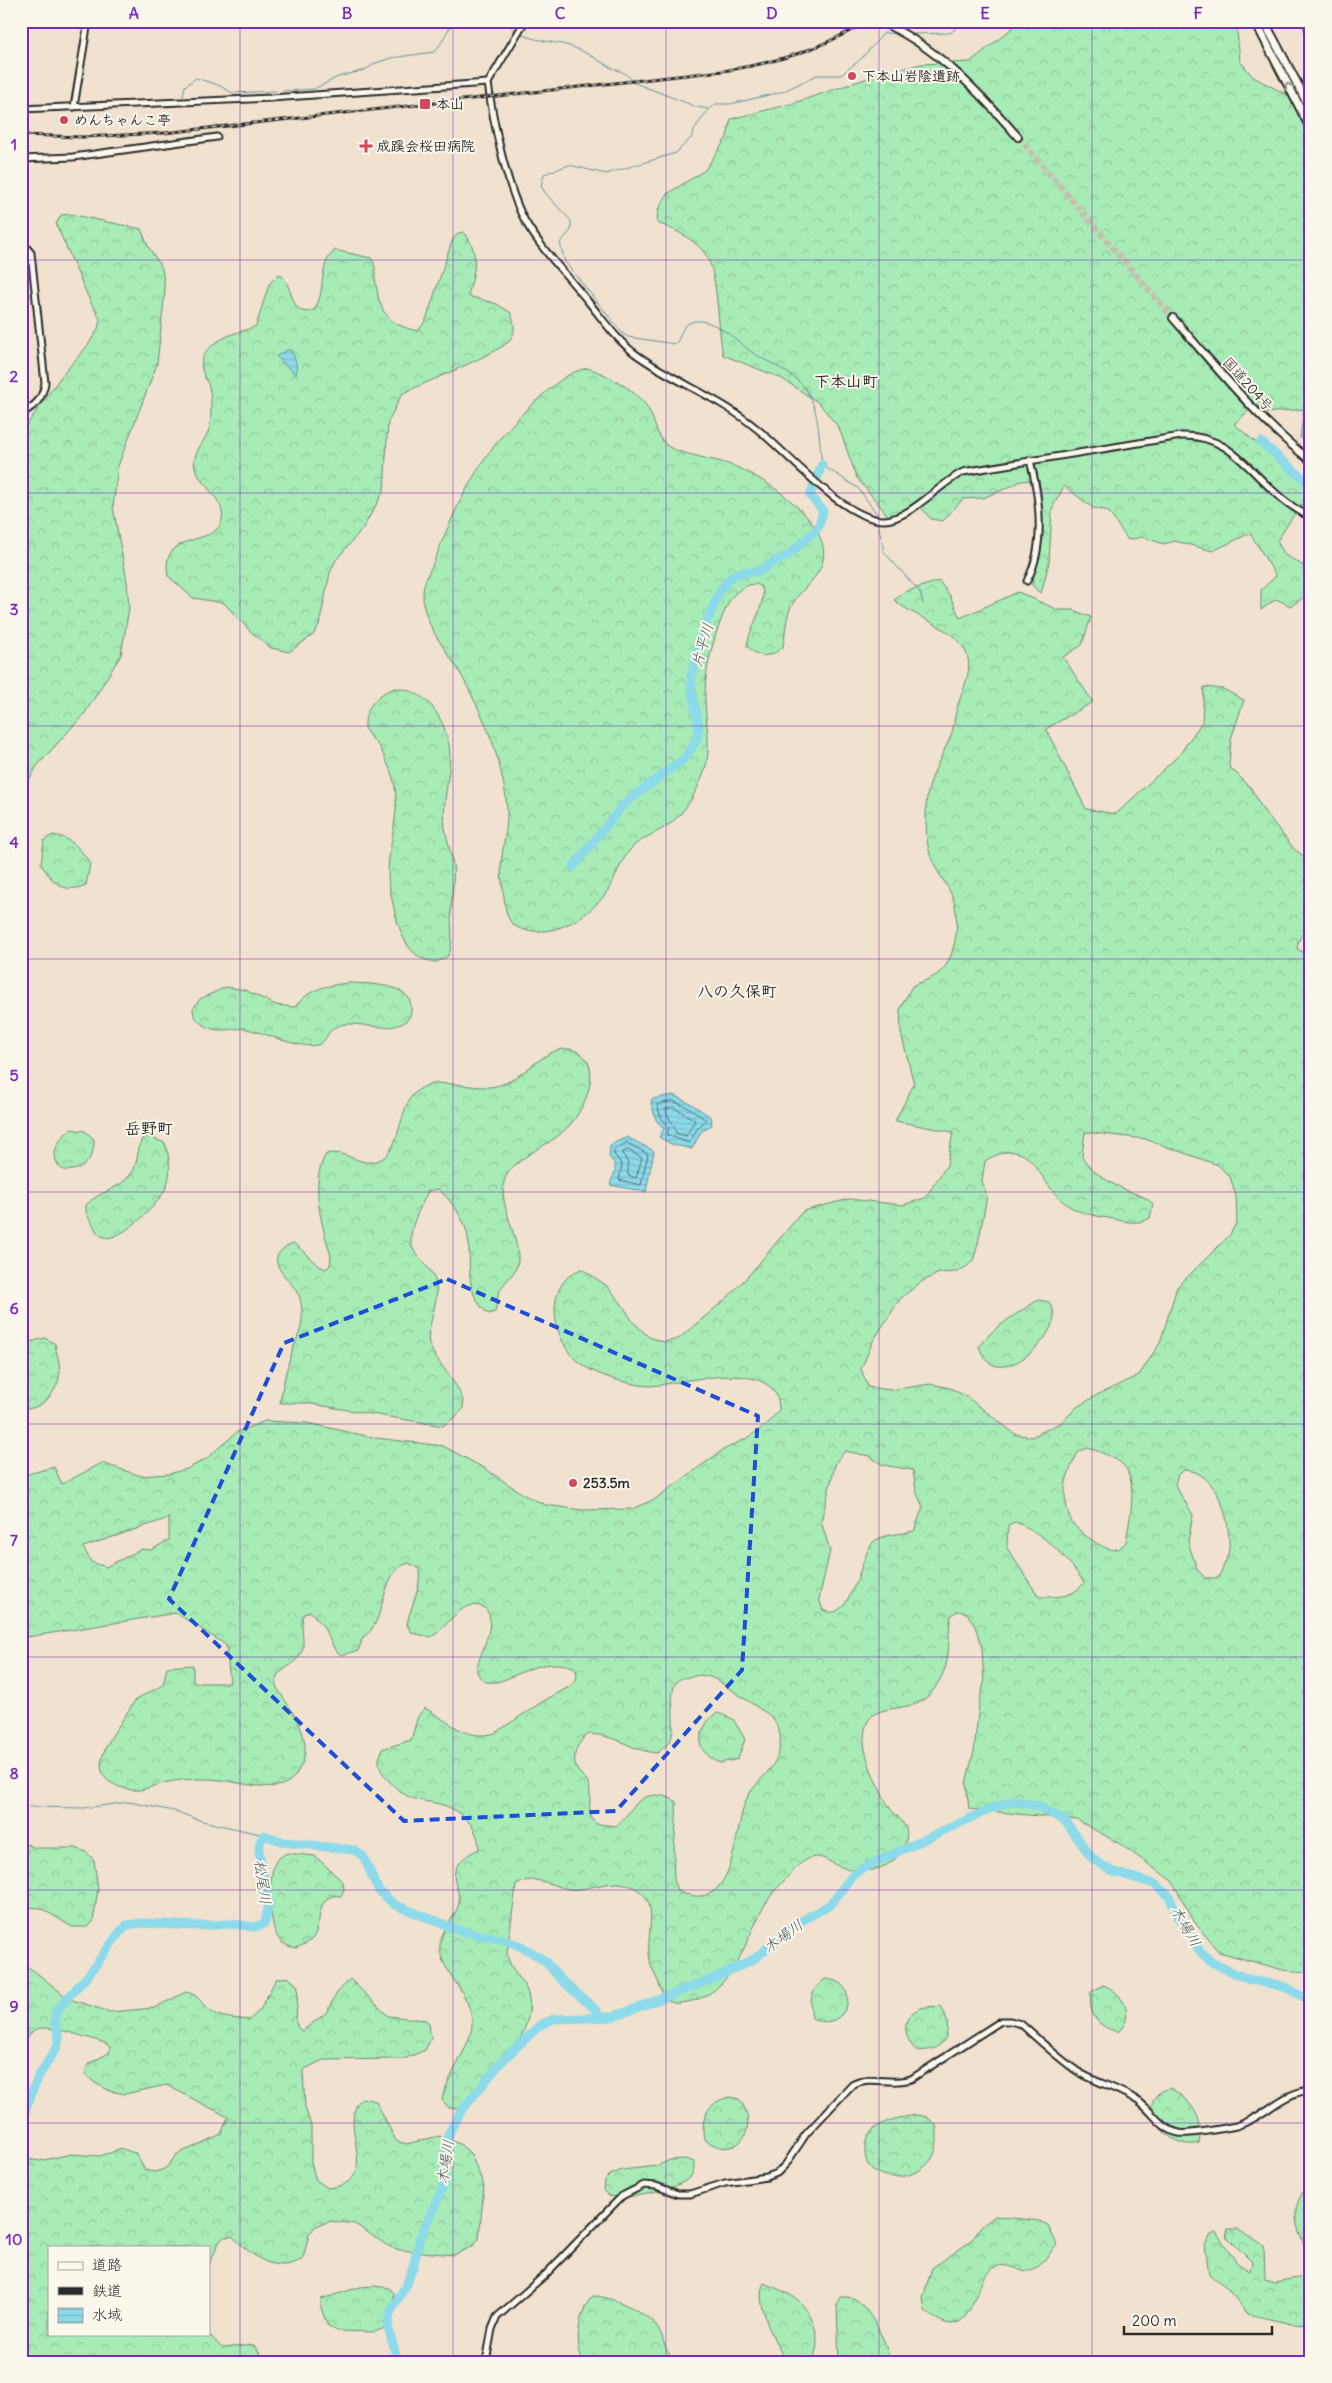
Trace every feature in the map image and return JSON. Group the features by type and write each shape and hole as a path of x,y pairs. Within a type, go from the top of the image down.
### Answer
{"highway":[{"path":"879,21 903,33 933,52 969,83 1018,137"},
{"path":"1255,21 1311,129"},
{"path":"1264,21 1311,110"},
{"name":"国道204号","path":"1173,318 1261,418 1283,439 1311,461"}],"street":[{"path":"74,107 88,21"},
{"path":"526,21 488,83 505,163 518,207 533,233 622,343 645,361 740,416 842,505 866,517 884,520 904,514 944,483 963,472 1181,436 1198,435 1212,439 1224,446 1278,496 1311,518"},
{"path":"21,109 271,98 488,83"},
{"path":"21,159 73,156 217,137"},
{"path":"21,242 31,253 45,383 43,395 36,405 21,414"},
{"path":"1027,581 1035,562 1039,526 1039,506 1030,460"},
{"path":"486,2362 492,2329 497,2317 545,2275 622,2196 644,2185 656,2186 678,2194 690,2194 725,2183 767,2177 777,2173 786,2164 806,2134 852,2085 860,2080 871,2079 900,2083 911,2079 1001,2021 1021,2024 1076,2070 1133,2098 1145,2106 1155,2119 1179,2133 1236,2126 1249,2121 1288,2096 1311,2090"}],"highlighted area":[{"path":"447,1279 758,1416 742,1670 616,1811 404,1821 169,1599 284,1343"}],"green space":[{"path":"1021,21 1236,21 1240,61 1253,77 1299,101 1311,129 1311,201 1305,215 1311,218 1311,439 1300,438 1304,409 1265,413 1256,404 1234,424 1311,489 1311,510 1301,504 1277,541 1285,555 1311,570 1311,592 1291,606 1276,599 1261,610 1261,590 1276,576 1250,533 1213,551 1175,541 1164,544 1142,537 1128,540 1108,511 1093,508 1064,486 1052,509 1049,562 1041,594 1032,585 1042,519 1039,480 1020,481 983,498 963,499 943,521 931,519 917,503 890,518 857,478 839,428 819,403 781,378 723,355 713,274 706,255 690,239 657,223 658,210 667,194 705,170 727,137 731,119 794,103 865,79 921,64 970,62"},
{"path":"1301,21 1311,21 1311,49"},
{"path":"70,214 141,229 148,246 162,268 165,291 157,364 118,466 113,507 127,581 129,608 121,655 85,713 37,766 21,794 21,433 60,378 88,345 98,329 100,319 90,301 56,224 61,215"},
{"path":"464,232 473,248 475,263 468,296 497,304 511,313 514,326 513,336 494,351 402,394 388,422 384,491 363,528 336,560 330,573 319,625 313,635 289,652 271,648 251,632 224,603 193,598 168,576 167,562 171,552 188,541 208,535 216,530 221,523 222,515 218,501 202,481 194,462 197,451 210,425 211,396 202,367 203,356 219,341 232,334 256,326 269,284 279,274 284,278 300,310 306,312 314,310 318,303 326,263 329,256 335,250 371,258 375,269 381,306 385,313 398,324 418,331 426,320 452,241 458,233"},
{"path":"588,368 619,382 633,392 645,404 658,433 669,447 731,465 760,479 792,502 806,516 816,530 823,545 823,560 815,577 790,608 783,647 774,653 765,656 760,655 747,646 762,601 763,592 761,587 756,584 750,585 737,592 731,599 719,626 709,659 705,692 708,736 707,758 701,780 692,798 671,823 642,840 631,849 604,896 585,914 569,924 553,930 530,931 520,929 514,925 506,912 501,873 507,811 504,786 493,745 464,680 431,626 424,607 423,592 427,576 445,533 477,471 489,453 504,434 549,389 574,372"},
{"path":"939,581 950,596 960,618 1018,592 1058,610 1073,610 1091,617 1082,645 1063,657 1093,702 1046,729 1086,809 1116,814 1179,755 1202,722 1204,687 1223,689 1244,700 1231,739 1229,766 1251,788 1263,810 1295,850 1311,861 1311,929 1301,937 1297,949 1311,956 1311,1970 1305,1972 1283,1970 1219,1952 1195,1923 1172,1881 1120,1844 1077,1820 969,1809 966,1783 974,1751 979,1704 984,1683 982,1648 975,1626 967,1613 958,1611 951,1615 945,1667 942,1676 932,1691 917,1703 874,1714 865,1728 865,1747 873,1775 890,1808 906,1828 905,1844 897,1857 883,1867 865,1871 847,1869 818,1857 810,1858 803,1862 770,1897 740,1957 721,1984 708,1994 692,2001 678,2003 671,2002 664,1996 651,1966 649,1949 650,1907 646,1898 639,1891 621,1883 583,1889 568,1889 541,1881 528,1880 522,1882 516,1886 507,1953 508,1959 528,1994 529,2009 526,2024 509,2056 486,2085 463,2106 458,2109 449,2108 442,2100 444,2092 465,2049 472,2025 468,2003 442,1958 440,1942 458,1906 459,1896 454,1876 455,1871 461,1861 479,1849 478,1842 473,1828 464,1817 453,1809 410,1797 394,1786 381,1770 379,1759 382,1749 411,1740 418,1716 425,1708 449,1724 466,1732 475,1735 495,1733 545,1700 569,1687 576,1681 575,1668 561,1664 547,1664 500,1681 487,1682 483,1680 478,1675 477,1668 490,1625 490,1617 487,1610 475,1605 463,1608 441,1630 431,1637 412,1633 407,1625 419,1583 419,1569 409,1563 399,1568 392,1576 376,1621 371,1630 363,1637 358,1651 341,1655 335,1650 323,1626 310,1611 303,1615 303,1648 299,1657 277,1675 276,1686 295,1716 304,1738 303,1760 294,1777 284,1784 268,1787 221,1780 192,1779 178,1780 141,1790 127,1789 113,1784 105,1778 101,1761 109,1741 132,1705 139,1698 163,1685 167,1667 193,1665 193,1683 230,1683 226,1645 176,1613 21,1638 21,1476 54,1467 62,1484 102,1463 141,1476 168,1474 187,1469 206,1459 237,1432 265,1421 307,1423 376,1438 443,1446 484,1468 526,1496 546,1505 582,1510 632,1509 655,1499 723,1450 749,1437 767,1424 779,1410 775,1393 764,1383 747,1377 727,1376 648,1386 613,1379 587,1368 568,1351 561,1339 555,1311 556,1298 561,1286 570,1276 582,1269 606,1285 622,1304 633,1322 649,1337 664,1342 678,1339 726,1299 749,1275 803,1211 849,1199 903,1205 925,1198 947,1165 953,1132 895,1121 914,1084 901,1033 900,1009 912,986 936,975 945,966 950,958 955,938 956,916 953,898 935,866 929,850 926,831 926,803 930,783 951,735 957,708 967,679 969,665 965,650 952,635 894,600 907,591","holes":["1085,1132 1145,1139 1218,1165 1230,1177 1236,1195 1237,1222 1229,1236 1177,1287 1160,1343 1139,1375 1097,1395 1077,1407 1062,1422 1032,1437 1015,1434 967,1397 950,1388 931,1384 890,1390 868,1387 861,1369 873,1341 900,1299 921,1282 939,1273 957,1272 973,1261 987,1196 982,1181 985,1161 1001,1153 1014,1152 1024,1155 1056,1194 1071,1207 1095,1216 1128,1222 1141,1222 1150,1218 1153,1204 1150,1201 1107,1181 1096,1173 1082,1157","1089,1448 1114,1458 1127,1470 1132,1489 1131,1512 1126,1542 1118,1548 1112,1549 1099,1545 1080,1531 1071,1520 1065,1496 1070,1470 1079,1451","845,1451 869,1456 883,1465 913,1470 916,1491 923,1507 914,1531 887,1536 873,1542 848,1599 841,1608 833,1612 823,1610 819,1599 830,1551 821,1521 836,1462","1184,1470 1196,1472 1206,1479 1220,1499 1228,1525 1229,1549 1218,1578 1205,1578 1197,1569 1188,1542 1193,1515 1175,1485 1178,1474","169,1518 169,1540 151,1550 142,1549 106,1567 91,1562 83,1547","1015,1522 1036,1533 1054,1547 1071,1564 1084,1583 1075,1592 1064,1596 1039,1597 1007,1548 1008,1525","699,1675 717,1680 772,1717 779,1730 780,1738 775,1761 752,1789 743,1808 727,1873 719,1886 709,1894 695,1896 677,1890 675,1883 676,1802 665,1796 650,1796 638,1802 616,1826 596,1824 592,1819 590,1809 590,1788 578,1771 575,1761 578,1746 589,1734 608,1737 648,1752 657,1753 669,1742 672,1735 673,1690 675,1684 684,1678"]},
{"path":"395,688 414,692 428,702 436,712 449,742 449,770 444,812 453,871 452,941 448,956 437,962 418,956 406,942 398,924 389,885 389,863 396,809 395,787 391,772 380,748 367,733 365,720 373,702 389,690"},
{"path":"53,835 70,841 79,849 90,864 86,885 71,888 59,885 41,864 44,840"},
{"path":"350,983 387,986 404,993 409,999 410,1016 403,1023 389,1027 353,1024 339,1025 331,1031 324,1041 317,1045 309,1046 292,1043 247,1029 212,1029 202,1024 194,1016 193,1009 200,999 226,987 245,990 276,1005 295,1007 306,996 319,989"},
{"path":"570,1049 581,1054 588,1062 591,1072 587,1096 582,1108 568,1127 554,1139 529,1154 514,1166 504,1182 505,1204 515,1239 518,1261 513,1273 500,1290 495,1312 488,1314 475,1296 470,1278 467,1231 457,1211 438,1189 428,1191 414,1222 411,1238 412,1245 435,1279 437,1291 428,1338 429,1344 460,1393 463,1401 462,1411 443,1426 306,1403 280,1403 287,1367 300,1330 302,1312 298,1294 277,1264 277,1257 282,1250 293,1243 321,1267 326,1269 330,1265 331,1256 321,1218 318,1191 318,1178 326,1154 345,1155 368,1162 384,1158 395,1140 411,1097 418,1090 427,1086 447,1083 480,1087 500,1085 548,1055 558,1050"},
{"path":"71,1129 85,1131 94,1139 94,1146 90,1158 82,1167 63,1170 56,1160 56,1148"},
{"path":"143,1137 149,1137 165,1143 169,1164 167,1185 158,1200 140,1219 120,1234 104,1237 96,1232 88,1217 86,1205 97,1196 121,1184 131,1174 134,1170"},
{"path":"1038,1300 1049,1302 1054,1313 1052,1325 1035,1349 1022,1359 1009,1365 997,1366 986,1360 979,1346 985,1339 1006,1321"},
{"path":"45,1338 55,1344 60,1368 59,1378 53,1392 42,1403 29,1409 21,1409 21,1360 30,1342"},
{"path":"718,1713 733,1719 745,1739 738,1759 720,1763 709,1756 701,1746 701,1737 707,1722"},
{"path":"21,1842 36,1848 76,1848 86,1852 94,1860 98,1889 93,1922 88,1927 72,1927 41,1908 27,1907 21,1914"},
{"path":"287,1853 315,1856 343,1882 344,1890 341,1896 333,1896 323,1904 313,1938 295,1948 280,1941 274,1929 271,1910 270,1889 273,1870 277,1860"},
{"path":"21,1964 33,1970 69,1999 110,2012 154,2008 186,1992 198,1998 214,2014 249,2020 260,2010 276,1979 288,1977 298,1986 296,2022 298,2028 302,2031 326,2013 337,1993 350,1979 388,2016 426,2020 429,2023 431,2039 425,2050 404,2059 323,2060 303,2070 305,2107 311,2126 311,2163 316,2180 328,2188 345,2183 354,2175 357,2164 353,2122 355,2109 362,2098 376,2101 396,2141 406,2144 439,2136 460,2144 471,2154 484,2186 479,2239 473,2246 454,2255 400,2250 388,2246 355,2224 331,2221 316,2226 309,2234 303,2259 282,2265 264,2261 232,2236 224,2237 219,2242 210,2263 210,2246 48,2246 48,2336 210,2335 222,2348 254,2345 265,2362 21,2362 21,2158 40,2161 71,2154 100,2156 122,2149 135,2153 145,2170 154,2172 168,2166 176,2155 221,2134 228,2117 166,2085 125,2094 110,2091 95,2083 85,2074 88,2064 109,2053 110,2047 105,2043 70,2033 42,2028 34,2030 21,2047"},
{"path":"826,1979 838,1982 845,1989 848,1997 842,2014 834,2020 824,2022 812,2018 811,2001 817,1986"},
{"path":"1103,1985 1116,1993 1125,2005 1126,2019 1124,2026 1118,2032 1099,2023 1092,2013 1091,1992"},
{"path":"941,2006 947,2024 945,2039 935,2048 916,2050 906,2033 907,2021 914,2011 926,2007"},
{"path":"1170,2088 1184,2098 1195,2111 1200,2125 1199,2143 1187,2144 1175,2140 1165,2133 1157,2123 1152,2103 1158,2094"},
{"path":"729,2097 739,2099 748,2121 742,2140 726,2148 716,2146 704,2139 703,2124 711,2107 722,2099"},
{"path":"917,2115 927,2117 936,2125 937,2145 931,2160 917,2172 899,2177 890,2177 873,2170 867,2162 865,2153 865,2143 869,2135 881,2124"},
{"path":"685,2159 694,2162 693,2172 690,2177 674,2186 651,2193 627,2197 609,2196 604,2190 605,2180 610,2175 622,2170 657,2166 670,2160"},
{"path":"1311,2181 1311,2325 1291,2324 1248,2314 1225,2286 1209,2275 1205,2244 1211,2234 1216,2232 1237,2263 1250,2271 1252,2262 1226,2236 1228,2229 1238,2229 1264,2246 1265,2279 1274,2282 1304,2277 1308,2266 1308,2255 1297,2223 1296,2211 1300,2197"},
{"path":"995,2216 1039,2221 1048,2225 1057,2245 1040,2266 1033,2271 1005,2266 993,2268 985,2276 963,2319 954,2324 942,2322 925,2311 923,2297 932,2268 971,2241 982,2226"},
{"path":"764,2283 796,2298 809,2314 816,2330 817,2338 815,2355 811,2362 787,2362 782,2355 767,2323 761,2300 761,2291"},
{"path":"360,2287 389,2288 394,2293 391,2320 385,2328 374,2332 337,2331 327,2325 321,2308 321,2299"},
{"path":"593,2296 618,2301 651,2320 659,2330 667,2351 681,2362 584,2362 579,2346 579,2328 584,2309"},
{"path":"841,2297 853,2298 865,2309 882,2336 890,2362 839,2362 837,2305"}],"water":[{"path":"291,350 295,359 296,375 276,356"},
{"path":"673,1095 711,1117 712,1125 701,1132 692,1149 671,1144 659,1137 664,1129 656,1120 651,1103 652,1099"},
{"path":"627,1137 654,1151 646,1192 610,1185 615,1165 609,1157 610,1145"}],"waterway":[{"path":"283,91 314,89 338,77 365,70 376,63 391,58 434,52 449,28 456,21"},
{"path":"504,21 517,32"},
{"path":"911,34 950,33 965,21"},
{"path":"877,514 858,488 822,465 818,424 813,404 804,387 793,377 753,353 722,329 703,321 694,321 686,325 675,344 628,337 623,334 565,262 560,243 571,230 571,221 541,186 544,174 569,165 606,174 676,153 691,138 695,128 709,109 716,104 730,104 782,92 817,75 841,75 861,59 884,33 900,34"},
{"path":"521,34 578,49 611,68 624,73 631,79"},
{"path":"183,96 185,86 196,78 218,85 233,93 276,91"},
{"path":"632,82 697,107 708,109"},
{"path":"1261,442 1299,475 1311,482"},
{"name":"片平川","path":"573,867 624,804 685,758 697,739 699,726 692,693 691,676 703,631 720,590 731,577 738,573 760,571 787,556 818,528 823,511 810,495 822,465"},
{"path":"878,523 884,552 920,592 923,603"},
{"name":"木場川","path":"398,2362 388,2327 390,2313 406,2285 413,2267 420,2238 443,2187 446,2146 450,2131 461,2111 504,2059 540,2025 554,2019 613,2017 712,1979 754,1959 796,1924 831,1904 851,1877 861,1869 990,1809 1013,1801 1038,1806 1066,1822 1092,1858 1111,1871 1155,1884 1169,1896 1180,1920 1199,1950 1211,1962 1247,1979 1285,1987 1311,2001"},
{"path":"29,1807 84,1808 129,1802 174,1811 202,1821 264,1835"},
{"name":"松尾川","path":"21,2129 26,2108 38,2077 57,2047 59,2038 55,2021 56,2011 89,1974 127,1925 141,1923 195,1926 232,1924 255,1927 265,1923 269,1903 259,1851 260,1842 264,1835 284,1842 354,1850 363,1856 379,1891 395,1905 464,1932 506,1940 530,1951 546,1962 562,1981 594,2008 599,2016"}],"tunnel":[{"path":"1018,137 1173,318"}],"railway":[{"path":"21,135 83,137 164,133 723,71 798,54 833,40 868,21"}],"place":[{"name":"下本山岩陰遺跡","path":"852,76"},
{"name":"本山","path":"425,104"},
{"name":"めんちゃんこ亭","path":"64,120"},
{"name":"成蹊会桜田病院","path":"366,146"},
{"name":"253.5m","path":"573,1483"}],"district":[{"name":"下本山町","path":"846,381"},
{"name":"八の久保町","path":"737,991"},
{"name":"岳野町","path":"149,1128"}]}
